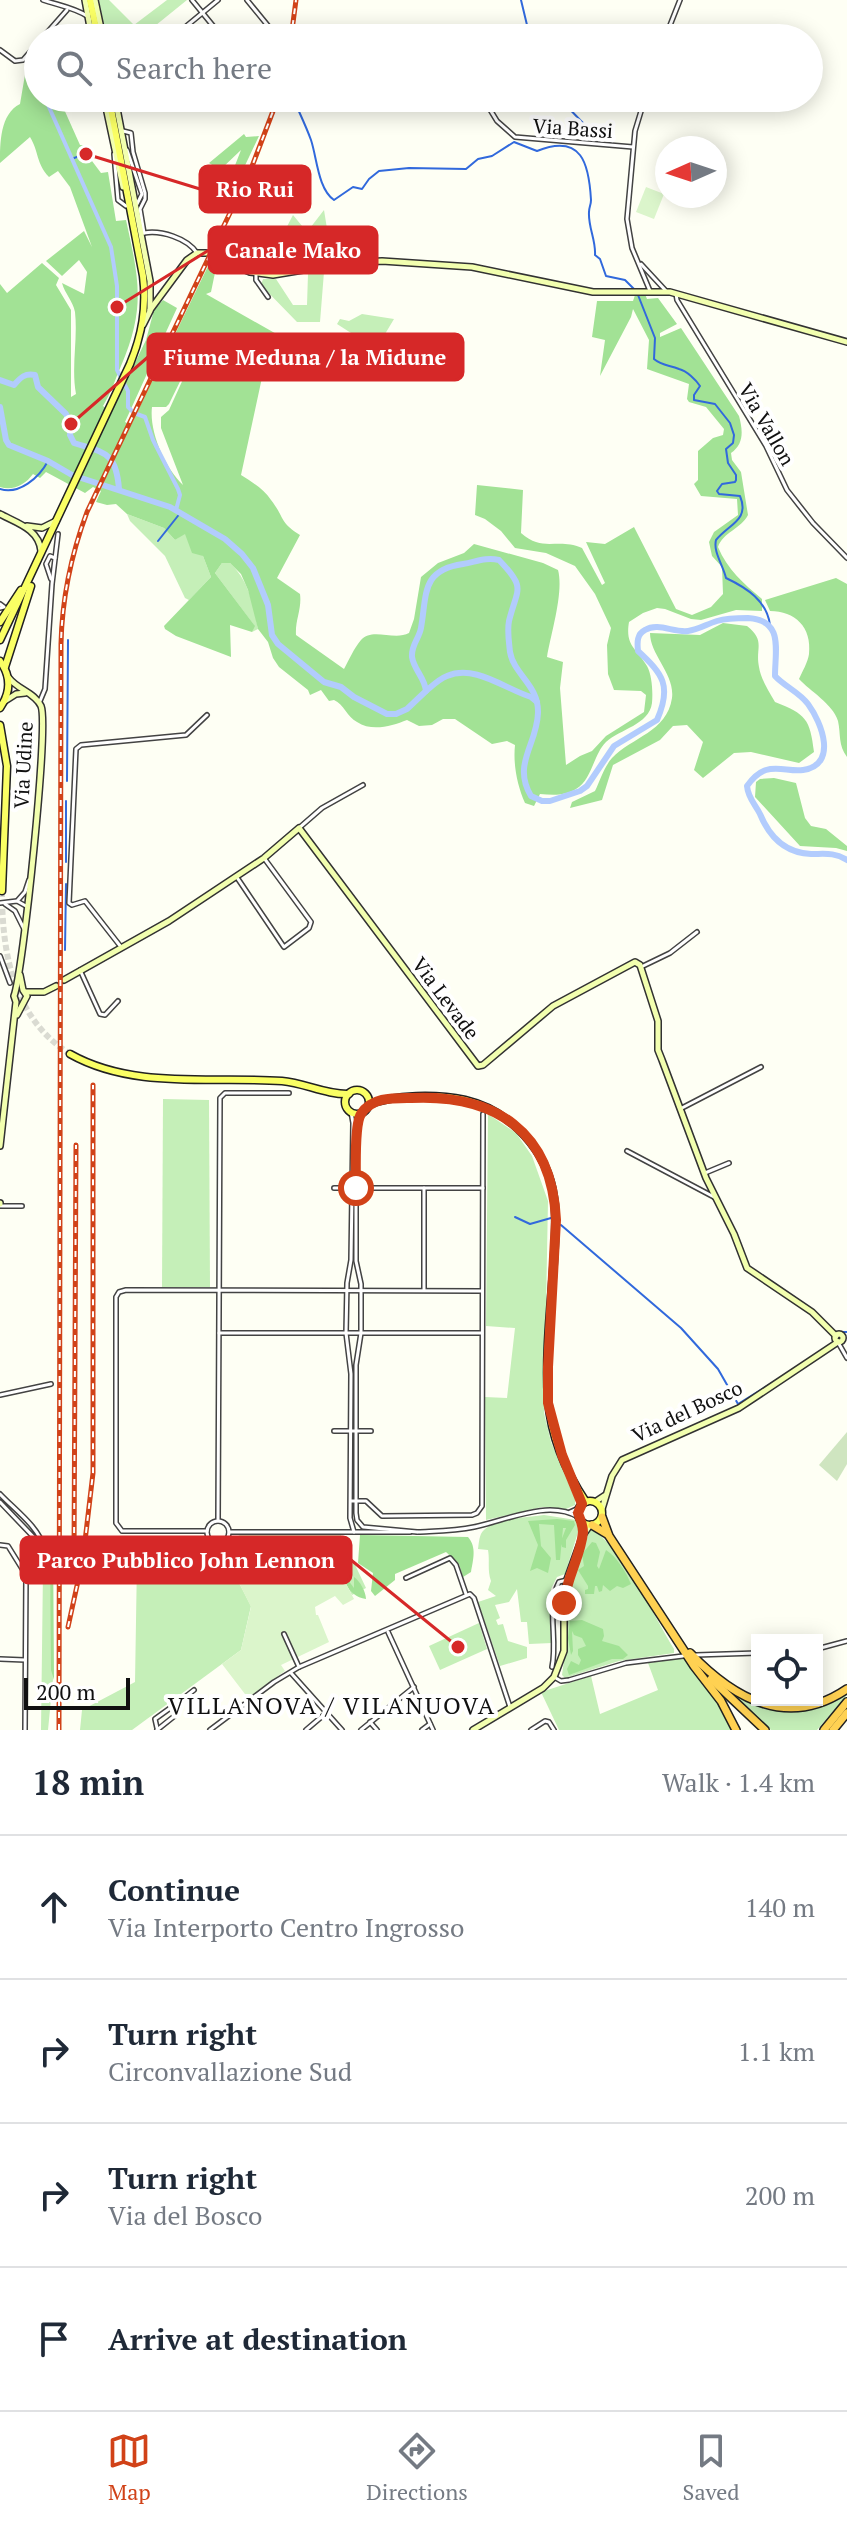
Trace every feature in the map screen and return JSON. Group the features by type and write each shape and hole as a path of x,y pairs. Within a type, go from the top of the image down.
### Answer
{"highway":[{"path":"602,1513 609,1536 721,1701 736,1730"},
{"path":"591,1525 609,1536"},
{"path":"677,1639 714,1677 736,1693 757,1702 781,1707 802,1706 830,1699 847,1689"},
{"path":"677,1639 704,1673 765,1730"},
{"path":"824,1730 847,1702"},
{"path":"833,1730 847,1713"}],"main road":[{"path":"88,1 93,24"},
{"path":"1,707 9,689 2,664 41,556 130,364 143,325 145,293 140,232 115,112"},
{"path":"0,640 41,556"},
{"path":"0,622 41,556"},
{"path":"0,728 7,766 2,891"},
{"path":"70,1054 100,1067 132,1075 285,1081 327,1092 349,1094 361,1091 368,1097 384,1099 448,1097 484,1106 508,1120 539,1155 547,1169 555,1199 548,1403 562,1455 579,1492 582,1505 580,1519 591,1525 602,1513 595,1502 582,1505"},
{"path":"327,1092 345,1103 351,1112 361,1114 369,1105 384,1099"},
{"path":"345,1103 349,1094"},
{"path":"368,1097 369,1105"}],"street":[{"path":"43,0 67,10 83,9 88,1"},
{"path":"192,0 212,24"},
{"path":"189,24 218,0"},
{"path":"247,0 267,24"},
{"path":"671,24 680,0"},
{"path":"88,1 100,24"},
{"path":"55,24 67,10"},
{"path":"76,10 90,16"},
{"path":"0,50 15,61 24,59"},
{"path":"112,112 118,200 126,206"},
{"path":"116,112 151,294 150,311"},
{"name":"Via Bassi","path":"492,112 515,137 633,147"},
{"name":"Via Bassi","path":"640,112 633,147 627,219 629,237 650,291"},
{"path":"122,131 131,133 145,193 140,209 140,232"},
{"path":"123,139 142,194 137,204"},
{"path":"112,142 132,222 140,232 164,233 193,246 197,253"},
{"path":"143,325 187,260 197,253 206,253"},
{"path":"219,259 256,274 285,275 366,261 472,267 593,292 676,293 847,342"},
{"name":"Via Bassi","path":"639,262 667,292"},
{"path":"256,274 256,280 268,297"},
{"path":"650,291 652,277"},
{"path":"637,292 645,280"},
{"name":"Via Vallon","path":"676,293 677,300 771,454 791,496 847,558"},
{"path":"151,294 162,294"},
{"path":"0,514 37,536 41,556"},
{"path":"22,525 42,528 56,520"},
{"name":"Via Udine","path":"40,704 45,689 58,534"},
{"name":"Via Udine","path":"51,597 51,579 46,566 50,556 55,558"},
{"name":"Via Udine","path":"0,1146 19,1003 14,996 23,992 19,970 39,786 43,717 40,704 34,697 8,677"},
{"name":"Via Udine","path":"1,707 16,694 26,693"},
{"name":"Via Udine","path":"34,697 43,695"},
{"path":"121,947 85,901 69,903 76,749 81,745 186,735 207,715"},
{"path":"64,980 169,921 264,858 322,808 363,785"},
{"name":"Via Levade","path":"299,828 478,1066 553,1006 635,962 641,967"},
{"path":"236,876 284,947 309,928 311,922 264,858"},
{"path":"3,903 17,901 25,892 29,880"},
{"path":"17,901 26,907"},
{"path":"3,903 15,911 24,929"},
{"path":"15,911 26,907"},
{"path":"697,932 670,953 641,967 658,1021 658,1050 714,1197 734,1234 747,1268 812,1312 840,1339 847,1358"},
{"path":"0,956 10,983"},
{"path":"80,970 100,1014 105,1015 118,1001"},
{"path":"19,1003 23,992 44,992 56,986"},
{"path":"680,1109 761,1067"},
{"path":"218,1521 220,1098 225,1093 289,1093"},
{"path":"351,1112 356,1261 361,1291 353,1431"},
{"path":"340,1532 347,1526 353,1501 351,1363 346,1333 346,1290 351,1260 356,1142 361,1114"},
{"path":"353,1501 366,1501 382,1516 467,1516 479,1511 482,1503 483,1114"},
{"path":"627,1151 714,1197"},
{"path":"705,1173 729,1163"},
{"path":"334,1188 483,1188"},
{"path":"424,1188 424,1290"},
{"path":"1,1204 22,1206"},
{"path":"207,1531 122,1531 116,1523 116,1297 119,1292 482,1291"},
{"path":"219,1333 482,1333"},
{"name":"Via del Bosco","path":"602,1513 614,1471 622,1460 746,1404 840,1339"},
{"path":"0,1395 51,1384"},
{"path":"334,1431 371,1431"},
{"path":"0,1494 19,1517 40,1547 44,1548 40,1538 19,1517 0,1502"},
{"path":"595,1502 605,1496"},
{"path":"353,1501 357,1520 354,1532"},
{"path":"229,1532 417,1532 475,1527 538,1512 566,1512 582,1505"},
{"path":"566,1512 580,1519 583,1535"},
{"path":"350,1518 354,1532"},
{"path":"357,1520 363,1527 417,1532"},
{"path":"210,1540 207,1531 211,1524 218,1521"},
{"path":"210,1540 220,1542 226,1539 229,1532 218,1521"},
{"path":"473,1730 543,1688 554,1677 564,1651 567,1580 583,1535 591,1525"},
{"path":"180,1556 200,1556 210,1540"},
{"path":"220,1542 224,1551"},
{"path":"2,1544 17,1557 26,1575 25,1730"},
{"path":"406,1578 450,1558 456,1565 467,1595"},
{"path":"552,1667 555,1589 560,1581 567,1580"},
{"path":"210,1730 299,1667 467,1595 473,1595 510,1707"},
{"path":"387,1631 433,1730"},
{"path":"284,1634 299,1667"},
{"path":"823,1647 847,1641"},
{"path":"696,1655 751,1653"},
{"path":"554,1677 561,1681 569,1680 626,1663 683,1656"},
{"path":"0,1659 25,1660"},
{"path":"290,1672 342,1730"},
{"path":"361,1730 414,1687"},
{"path":"180,1701 177,1714 157,1729 155,1719 194,1690"},
{"path":"306,1730 326,1713"},
{"path":"531,1730 545,1721 554,1730"},
{"path":"370,1722 377,1730"},
{"path":"422,1730 430,1724"}],"green space":[{"path":"99,0 109,0 133,24 103,24"},
{"path":"167,0 187,0 157,24 135,24"},
{"path":"24,81 24,112 65,112 80,145 84,145 101,173 108,172 116,221 126,220 137,277 137,310 129,345 103,406 111,412 146,340 154,310 163,300 177,308 125,422 131,425 211,260 217,263 211,292 206,294 280,336 265,354 236,348 196,349 169,404 166,407 152,407 153,427 170,469 183,485 161,428 161,417 169,410 195,353 266,359 241,475 265,492 285,523 300,535 277,578 300,594 296,635 344,669 366,636 409,633 421,577 438,563 464,553 474,544 558,570 558,601 547,657 563,662 560,688 566,765 592,751 606,736 644,712 646,695 641,691 614,690 608,674 607,645 611,628 595,594 575,566 546,553 515,548 501,531 475,515 477,485 523,490 521,533 544,544 582,548 602,585 605,583 586,542 605,544 634,527 676,609 692,615 711,607 723,594 722,567 712,556 709,542 714,532 738,515 737,499 701,496 694,484 698,480 698,451 713,438 723,435 724,429 706,407 689,402 689,384 647,369 649,340 633,309 600,376 605,340 592,337 597,301 633,301 635,295 645,294 647,299 658,298 677,324 660,333 660,337 681,328 739,416 741,437 731,453 741,472 748,515 718,547 731,569 762,599 762,611 736,610 701,620 657,608 629,622 630,642 650,674 650,710 640,722 606,742 581,785 563,794 540,794 534,806 525,803 516,774 515,745 507,741 492,744 455,719 443,719 432,725 419,726 407,720 389,726 369,727 354,720 334,700 329,701 321,690 310,695 273,658 268,642 258,629 241,574 230,563 222,563 215,573 255,626 252,632 230,625 231,657 165,629 164,626 211,577 203,556 192,553 185,534 175,540 164,528 127,514 116,504 96,502 101,491 93,487 85,493 46,472 40,478 33,474 14,488 0,487 0,284 7,293 42,263 59,278 56,285 71,310 71,397 76,394 75,312 62,283 84,294 87,272 79,260 62,276 46,261 84,231 92,247 70,187 58,171 49,177 45,172 30,137 0,163 2,130 8,115 20,104"},
{"path":"244,134 246,137 259,136 231,195 225,191 241,150 220,170 209,163"},
{"path":"646,187 655,190 655,208 658,208 654,219 636,212"},
{"path":"324,210 329,241 307,232"},
{"path":"293,215 307,232 286,268 265,269"},
{"path":"324,272 320,322 297,322 261,285 263,279 276,279 293,305 307,305 308,274"},
{"path":"362,314 394,319 376,349 337,324 340,319 349,321"},
{"path":"127,514 164,528 175,540 185,533 203,556 211,577 189,600 185,598 165,556 130,521"},
{"path":"222,563 230,563 246,585 258,629 252,632 254,625 215,573"},
{"path":"836,578 847,584 847,757 835,715 799,679 809,654 805,629 794,617 770,611 765,600"},
{"path":"723,623 747,626 753,631 759,645 759,667 766,685 775,702 794,710 805,719 814,752 799,763 751,752 734,753 703,778 694,770 703,742 687,725 673,726 660,740 613,765 602,800 570,808 572,802 595,791 612,758 648,733 669,709 672,698 670,681 654,649 650,633 700,635"},
{"path":"774,778 796,783 805,818 811,826 826,829 847,846 847,851 800,846 755,797 756,782"},
{"path":"163,1099 209,1100 210,1287 162,1287"},
{"path":"488,1114 516,1133 532,1156 548,1201 544,1413 551,1442 575,1505 566,1509 542,1507 486,1520 485,1397 507,1398 515,1328 486,1326"},
{"path":"847,1432 847,1464 837,1481 819,1465"},
{"path":"544,1515 576,1520 579,1529 565,1574 557,1577 551,1589 552,1643 529,1644 527,1622 521,1622 517,1589 509,1602 495,1605 500,1618 496,1620 498,1625 503,1624 508,1641 527,1647 527,1658 500,1666 478,1602 496,1596 488,1590 491,1581 488,1550 478,1549 480,1536 496,1523"},
{"path":"528,1521 574,1521 575,1525 566,1540 566,1548 562,1544 560,1560 556,1560 554,1525 539,1524 541,1546 551,1558 548,1573 537,1568 530,1571 538,1545"},
{"path":"24,1523 41,1544 46,1543 50,1559 53,1679 48,1730 41,1730 43,1569 35,1548 41,1545"},
{"path":"594,1529 628,1570 674,1653 619,1661 565,1678 562,1675 569,1580 587,1531"},
{"path":"242,1534 341,1535 366,1588 352,1595 331,1555 297,1572 286,1553 239,1576 227,1559 232,1539"},
{"path":"360,1535 468,1537 473,1549 471,1572 463,1577 459,1564 446,1552 395,1574 395,1580 375,1596 371,1591 373,1573 358,1563"},
{"path":"53,1538 54,1680 51,1670 50,1559 46,1547"},
{"path":"592,1542 596,1543 600,1552 599,1569 606,1550 621,1565 631,1584 623,1588 617,1586 610,1591 603,1585 599,1592 595,1586 594,1594 585,1594 588,1586 578,1570 584,1566 582,1554"},
{"path":"342,1547 352,1564 347,1569 348,1580 354,1588 354,1577 356,1579 366,1599 350,1590 341,1561 336,1562 329,1554 318,1554"},
{"path":"286,1552 297,1572 331,1555 354,1599 343,1605 335,1596 315,1607 329,1642 281,1665 285,1671 248,1698 222,1664 241,1650 251,1607 236,1577"},
{"path":"218,1553 236,1577 251,1606 241,1650 132,1730 80,1730 82,1710 135,1682 137,1560 203,1559"},
{"path":"582,1620 603,1629 602,1641 619,1646 628,1655 569,1675 567,1669 571,1661 579,1665 581,1660 578,1649 586,1646 582,1638 572,1631 571,1655 568,1638 570,1621"},
{"path":"479,1623 487,1649 440,1670 429,1646"},
{"path":"684,1658 726,1714 733,1730 559,1730 541,1692 591,1676 600,1714 658,1690 648,1663"},
{"path":"720,1685 751,1702 751,1706 823,1706 823,1701 847,1691 847,1695 817,1730 771,1730"}],"waterway":[{"path":"521,0 527,24"},
{"path":"51,112 111,247 117,286 117,370 128,391 128,407 145,417 178,489 180,495 176,510"},
{"path":"299,112 311,140 324,189 334,200 353,187 362,189 379,171 466,169 478,159 492,156 514,142 537,151 552,146 573,149 580,155 588,175 591,200 589,218 595,255 600,259 606,276 625,280 635,290"},
{"path":"572,112 583,123 583,138"},
{"path":"71,159 86,154"},
{"path":"638,295 655,338 654,359 691,376 700,386 694,400 715,404 730,423 733,443 726,449 736,480 722,484 717,491 719,494 740,496 742,511 737,521 716,540 716,549 726,578 755,596 765,609 770,625"},
{"path":"0,380 14,385 23,376 35,375 38,387 66,414 74,443 101,452 111,460 119,489"},
{"path":"0,407 9,445 72,475 170,507 225,539 253,568 268,605 272,635 278,644 324,682 341,687 387,714 407,709 426,691 412,653 421,628 428,586 433,578 449,567 485,559 499,560 517,583 508,636 512,660 531,687 537,703 537,724 524,774 531,796 542,801 580,791 587,786 614,746 657,720 664,689 659,674 638,651 638,639 642,632 655,627 688,631 729,619 748,618 767,624 775,638 775,676 804,700 813,712 822,732 824,752 814,767 803,770 771,769 760,773 747,786 749,794 768,829 786,847 802,853 834,855 847,860"},
{"path":"0,489 14,490 28,484 48,461"},
{"path":"158,541 181,512"},
{"path":"67,781 68,640"},
{"path":"426,691 447,676 468,673 490,679 537,702"},
{"path":"66,801 66,862"},
{"path":"65,950 66,884"},
{"path":"515,1217 530,1224 551,1218"},
{"path":"561,1225 681,1328 718,1369 738,1404 783,1376"},
{"path":"842,1332 847,1332"}],"tunnel":[{"path":"206,253 219,259"},
{"path":"2,891 8,960 23,1003 35,1022 70,1054"}],"railway":[{"path":"293,24 296,0"},
{"path":"59,1730 61,644 65,593 87,512 251,169 273,112"},
{"path":"68,1627 83,1558 93,1473 93,1085"},
{"path":"74,1557 76,1145"}],"place":[{"name":"Rio Rui","path":"86,154"},
{"name":"Canale Mako","path":"117,307"},
{"name":"Fiume Meduna / la Midune","path":"71,424"},
{"name":"Parco Pubblico John Lennon","path":"458,1647"}],"district":[{"name":"VILLANOVA / VILANUOVA","path":"332,1705"}],"route":[{"path":"356,1188 356,1142 361,1114 369,1105 384,1099 448,1097 484,1106 520,1131 547,1169 555,1199 556,1220 548,1403 562,1455 579,1492 582,1504 578,1517 583,1527 566,1582 564,1603"}]}
